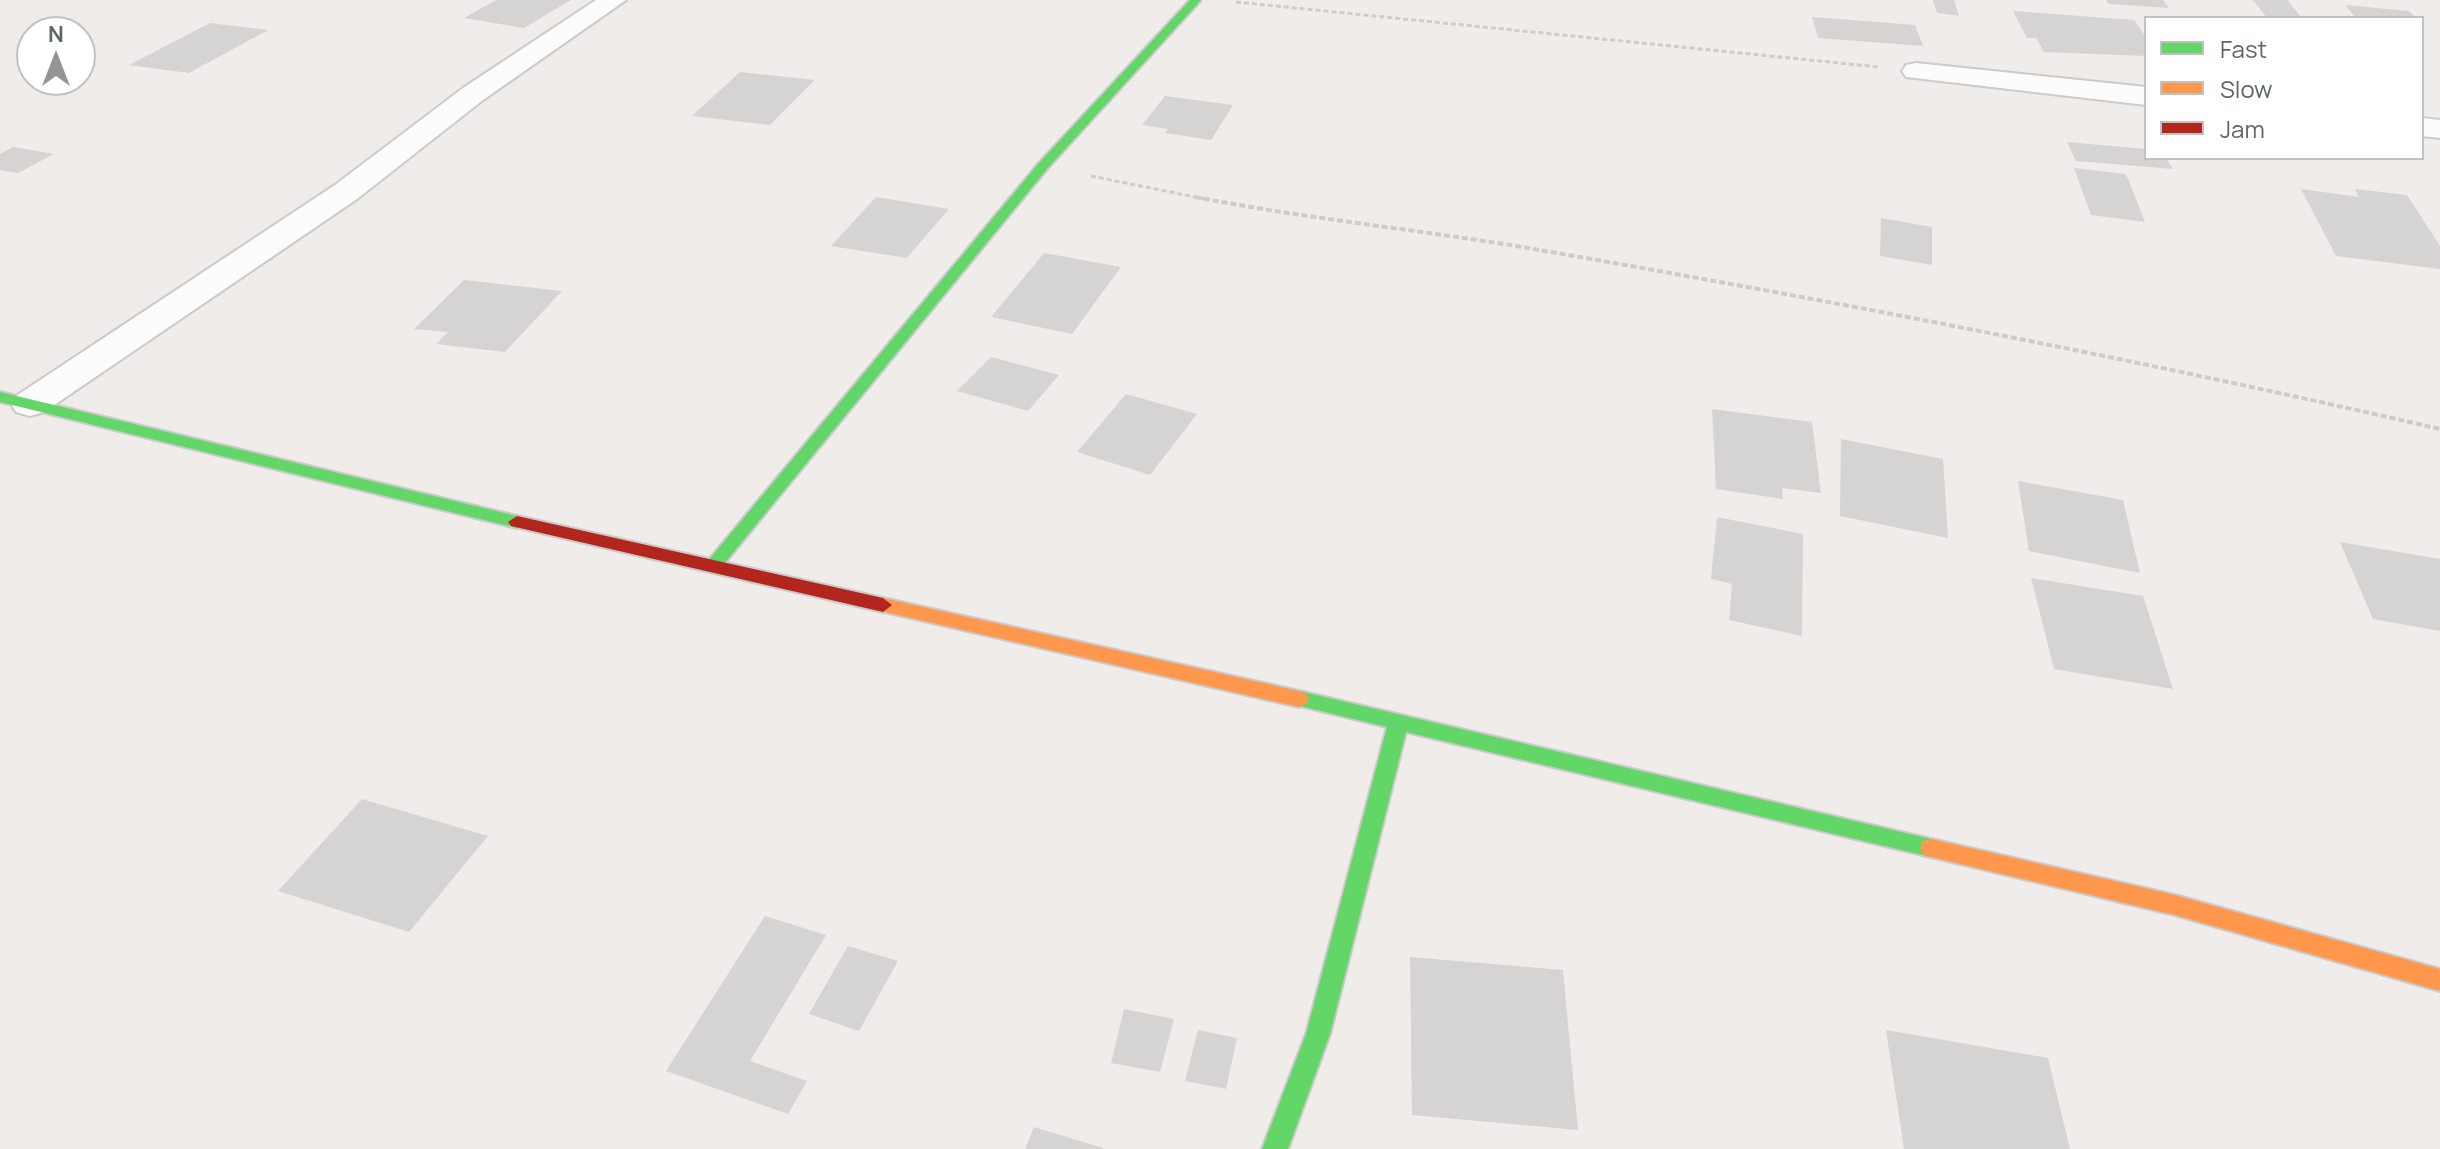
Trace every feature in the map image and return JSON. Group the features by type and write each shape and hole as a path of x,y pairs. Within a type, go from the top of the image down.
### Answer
{"street":[{"path":"15,400 346,192 473,94 613,0"},
{"path":"713,566 1043,166 1196,0"},
{"path":"1916,71 2144,96"},
{"path":"15,400 204,445 311,475 1398,722 2175,905 2440,980"},
{"path":"1275,1149 1318,1034 1398,722"}],"path":[{"path":"1233,2 1916,71"},
{"path":"1043,166 1243,206 1520,247 1921,320 2232,381 2440,429"}],"building":[{"path":"496,0 571,0 524,28 464,18"},
{"path":"1933,0 1954,0 1959,16 1937,13"},
{"path":"2106,0 2163,0 2169,8 2109,4"},
{"path":"2253,0 2287,0 2300,16 2265,16"},
{"path":"2345,5 2409,11 2414,16 2354,16"},
{"path":"2013,11 2134,20 2144,34 2144,56 2044,52 2036,38 2027,38"},
{"path":"1812,17 1915,25 1923,46 1818,38"},
{"path":"210,23 268,30 189,73 129,65"},
{"path":"740,72 815,80 770,125 692,116"},
{"path":"1165,96 1233,105 1211,140 1165,133 1168,129 1142,125"},
{"path":"2067,142 2144,149 2144,160 2167,160 2173,169 2076,161"},
{"path":"13,147 54,154 18,173 0,170 0,154"},
{"path":"2074,168 2126,174 2145,222 2091,215"},
{"path":"2301,189 2359,197 2355,189 2407,195 2440,246 2440,269 2336,256"},
{"path":"876,197 949,209 907,258 831,246"},
{"path":"1881,218 1932,227 1932,265 1880,256"},
{"path":"1044,253 1121,267 1072,334 991,317"},
{"path":"464,280 562,291 505,352 436,344 448,332 414,329"},
{"path":"991,357 1059,375 1028,411 957,391"},
{"path":"1126,394 1197,414 1150,475 1077,452"},
{"path":"1712,409 1812,422 1821,493 1782,488 1783,499 1716,489"},
{"path":"1841,439 1943,459 1948,538 1840,516"},
{"path":"2018,481 2123,500 2140,573 2029,551"},
{"path":"1717,517 1803,534 1802,636 1729,620 1732,584 1711,579"},
{"path":"2340,542 2440,559 2440,631 2373,619"},
{"path":"2031,578 2143,596 2173,689 2054,669"},
{"path":"362,799 488,836 409,932 278,891"},
{"path":"765,916 826,935 750,1061 807,1081 788,1114 666,1071"},
{"path":"848,946 898,961 859,1031 809,1014"},
{"path":"1410,957 1563,970 1578,1130 1412,1115"},
{"path":"1124,1009 1174,1019 1160,1072 1111,1063"},
{"path":"1198,1030 1237,1038 1226,1089 1185,1081"},
{"path":"1886,1030 2048,1058 2070,1149 1904,1149"},
{"path":"1034,1127 1103,1148 1103,1149 1025,1149"}],"traffic: fast":[{"path":"713,566 1043,166 1196,0"},
{"path":"0,397 517,522"},
{"path":"1299,699 1398,722"},
{"path":"1275,1149 1318,1034 1398,722 1931,848"}],"traffic: slow":[{"path":"883,605 1299,699"},
{"path":"1931,848 2175,905 2440,980"}],"traffic: jam":[{"path":"517,522 883,605"}]}
